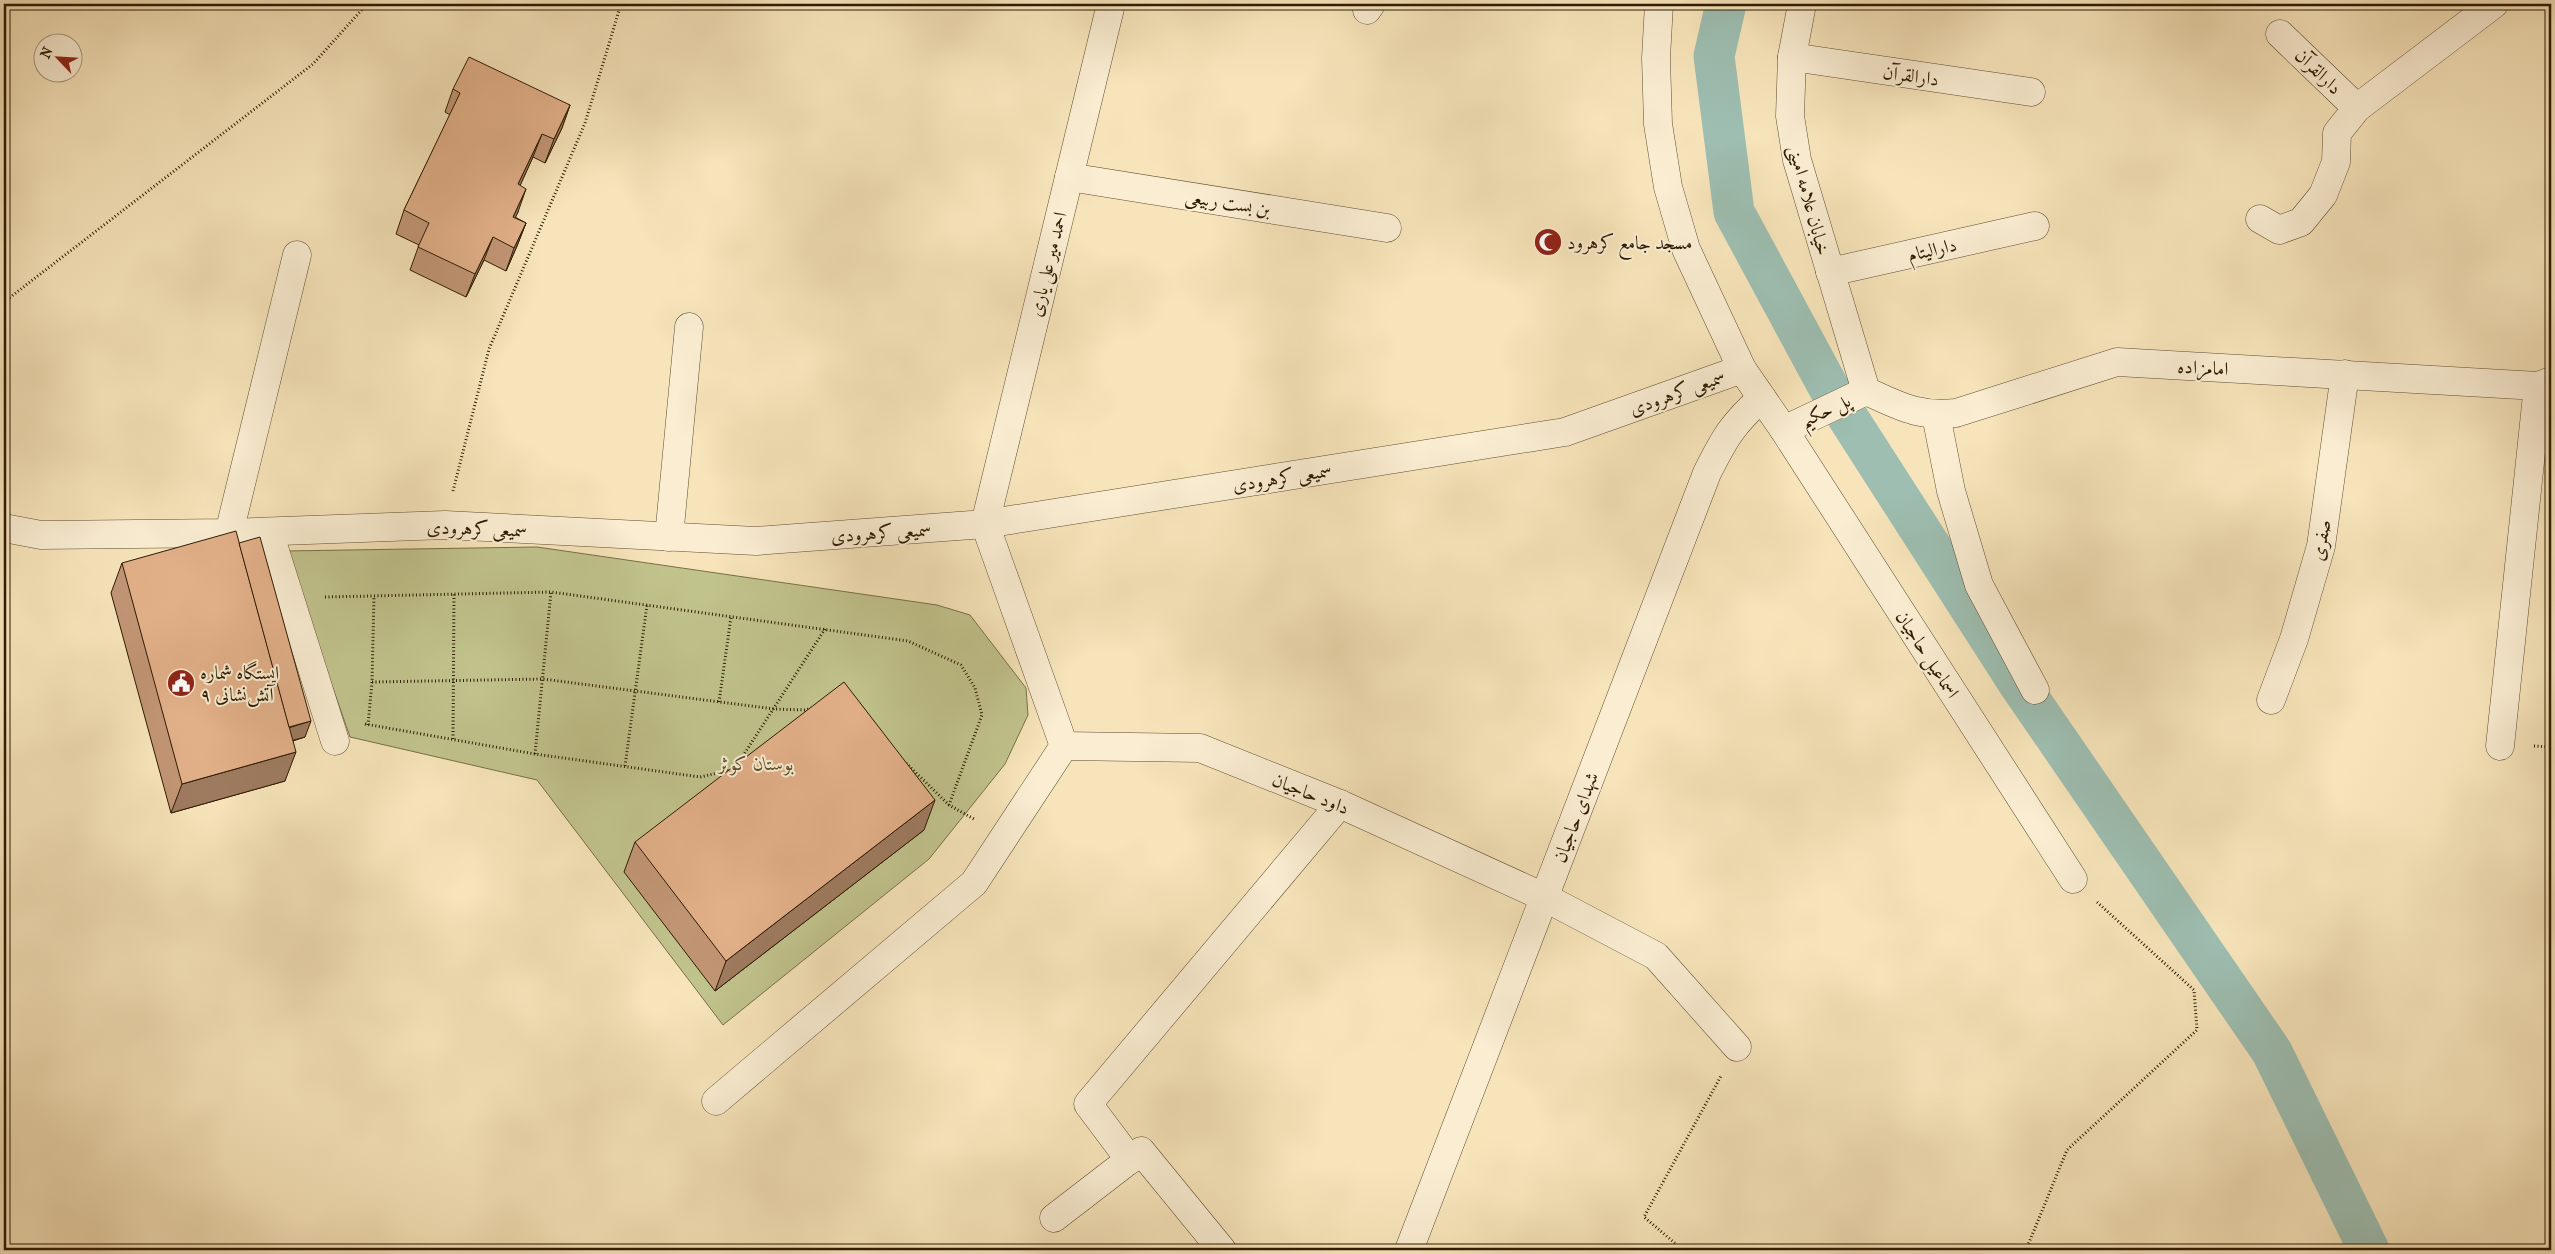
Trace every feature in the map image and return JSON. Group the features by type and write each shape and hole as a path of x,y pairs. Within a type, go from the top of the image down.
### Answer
{"street":[{"name":"احمد میر علی یاری","path":"984,524 1111,4"},
{"path":"1659,4 1656,58 1658,124 1668,187 1686,249 1742,369"},
{"name":"خیابان علامه امینی","path":"1802,4 1792,57 1790,116 1797,160 1866,391"},
{"path":"2260,219 2279,230 2301,222 2323,195 2336,162 2337,133 2357,108 2494,4"},
{"name":"دارالقرآن","path":"2280,34 2357,108"},
{"name":"دارالقرآن","path":"1792,57 2031,92"},
{"name":"بن بست ربیعی","path":"1068,177 1387,228"},
{"name":"دارالیتام","path":"1830,272 2035,226"},
{"path":"229,533 297,255"},
{"path":"669,537 689,327"},
{"name":"امامزاده","path":"1866,391 1914,412 1936,415 1956,413 2118,362 2345,374 2547,389"},
{"name":"سمیعی کرهرودی","path":"4,528 41,535 229,533 445,526 756,541 984,524 1564,432 1742,369"},
{"name":"اسماعیل حاجیان","path":"1742,369 1784,430 2073,879"},
{"name":"صفری","path":"2271,700 2294,640 2321,546 2345,374"},
{"path":"2500,746 2547,389"},
{"name":"پل حکیم","path":"1784,430 1866,391"},
{"name":"شهدای حاجیان","path":"1409,1250 1707,472 1723,441 1739,418 1762,398"},
{"path":"1936,415 1951,491 1979,585 2035,690"},
{"path":"716,1101 974,883 1064,746 984,524"},
{"path":"269,532 331,730"},
{"name":"داود حاجیان","path":"1064,746 1200,748 1340,804 1544,897 1656,956 1737,1047"},
{"path":"1130,1160 1088,1104 1340,804"},
{"path":"1054,1218 1141,1151 1222,1250"}],"path":[{"path":"4,302 313,64 367,4"},
{"path":"445,526 490,348 585,124 621,4"},
{"path":"290,598 551,592 908,641 961,665 975,688 982,715 949,805 900,757"},
{"path":"535,754 551,592"},
{"path":"453,740 454,594"},
{"path":"368,725 372,682 374,596"},
{"path":"625,766 647,605"},
{"path":"720,702 731,617"},
{"path":"331,730 368,725 535,754 700,777 734,770 825,629"},
{"path":"372,682 542,679 774,709 806,710 814,707"},
{"path":"2026,1250 2067,1150 2197,1030 2194,990 2073,879"},
{"path":"1683,1250 1644,1217 1737,1047"}],"green space":[{"name":"بوستان کوثر","path":"537,547 937,605 970,615 1026,688 1028,715 1005,764 929,859 723,1025 537,780 350,737 285,551"}],"building":[{"path":"469,57 570,105 554,139 542,134 518,184 526,189 513,217 526,223 514,248 493,237 475,274 418,247 429,223 404,210 460,93 453,89"},
{"path":"236,531 296,752 182,784 122,563"},
{"path":"260,537 311,721 289,727 239,543"},
{"path":"844,682 935,800 726,961 635,842"}],"waterway":[{"path":"1726,4 1714,56 1734,212 1829,388 2019,684 2272,1052 2369,1250"}],"place":[{"name":"مسجد جامع کرهرود","path":"1548,242"},
{"name":"ایستگاه شماره ۹ آتش‌نشانی","path":"181,683"}]}
